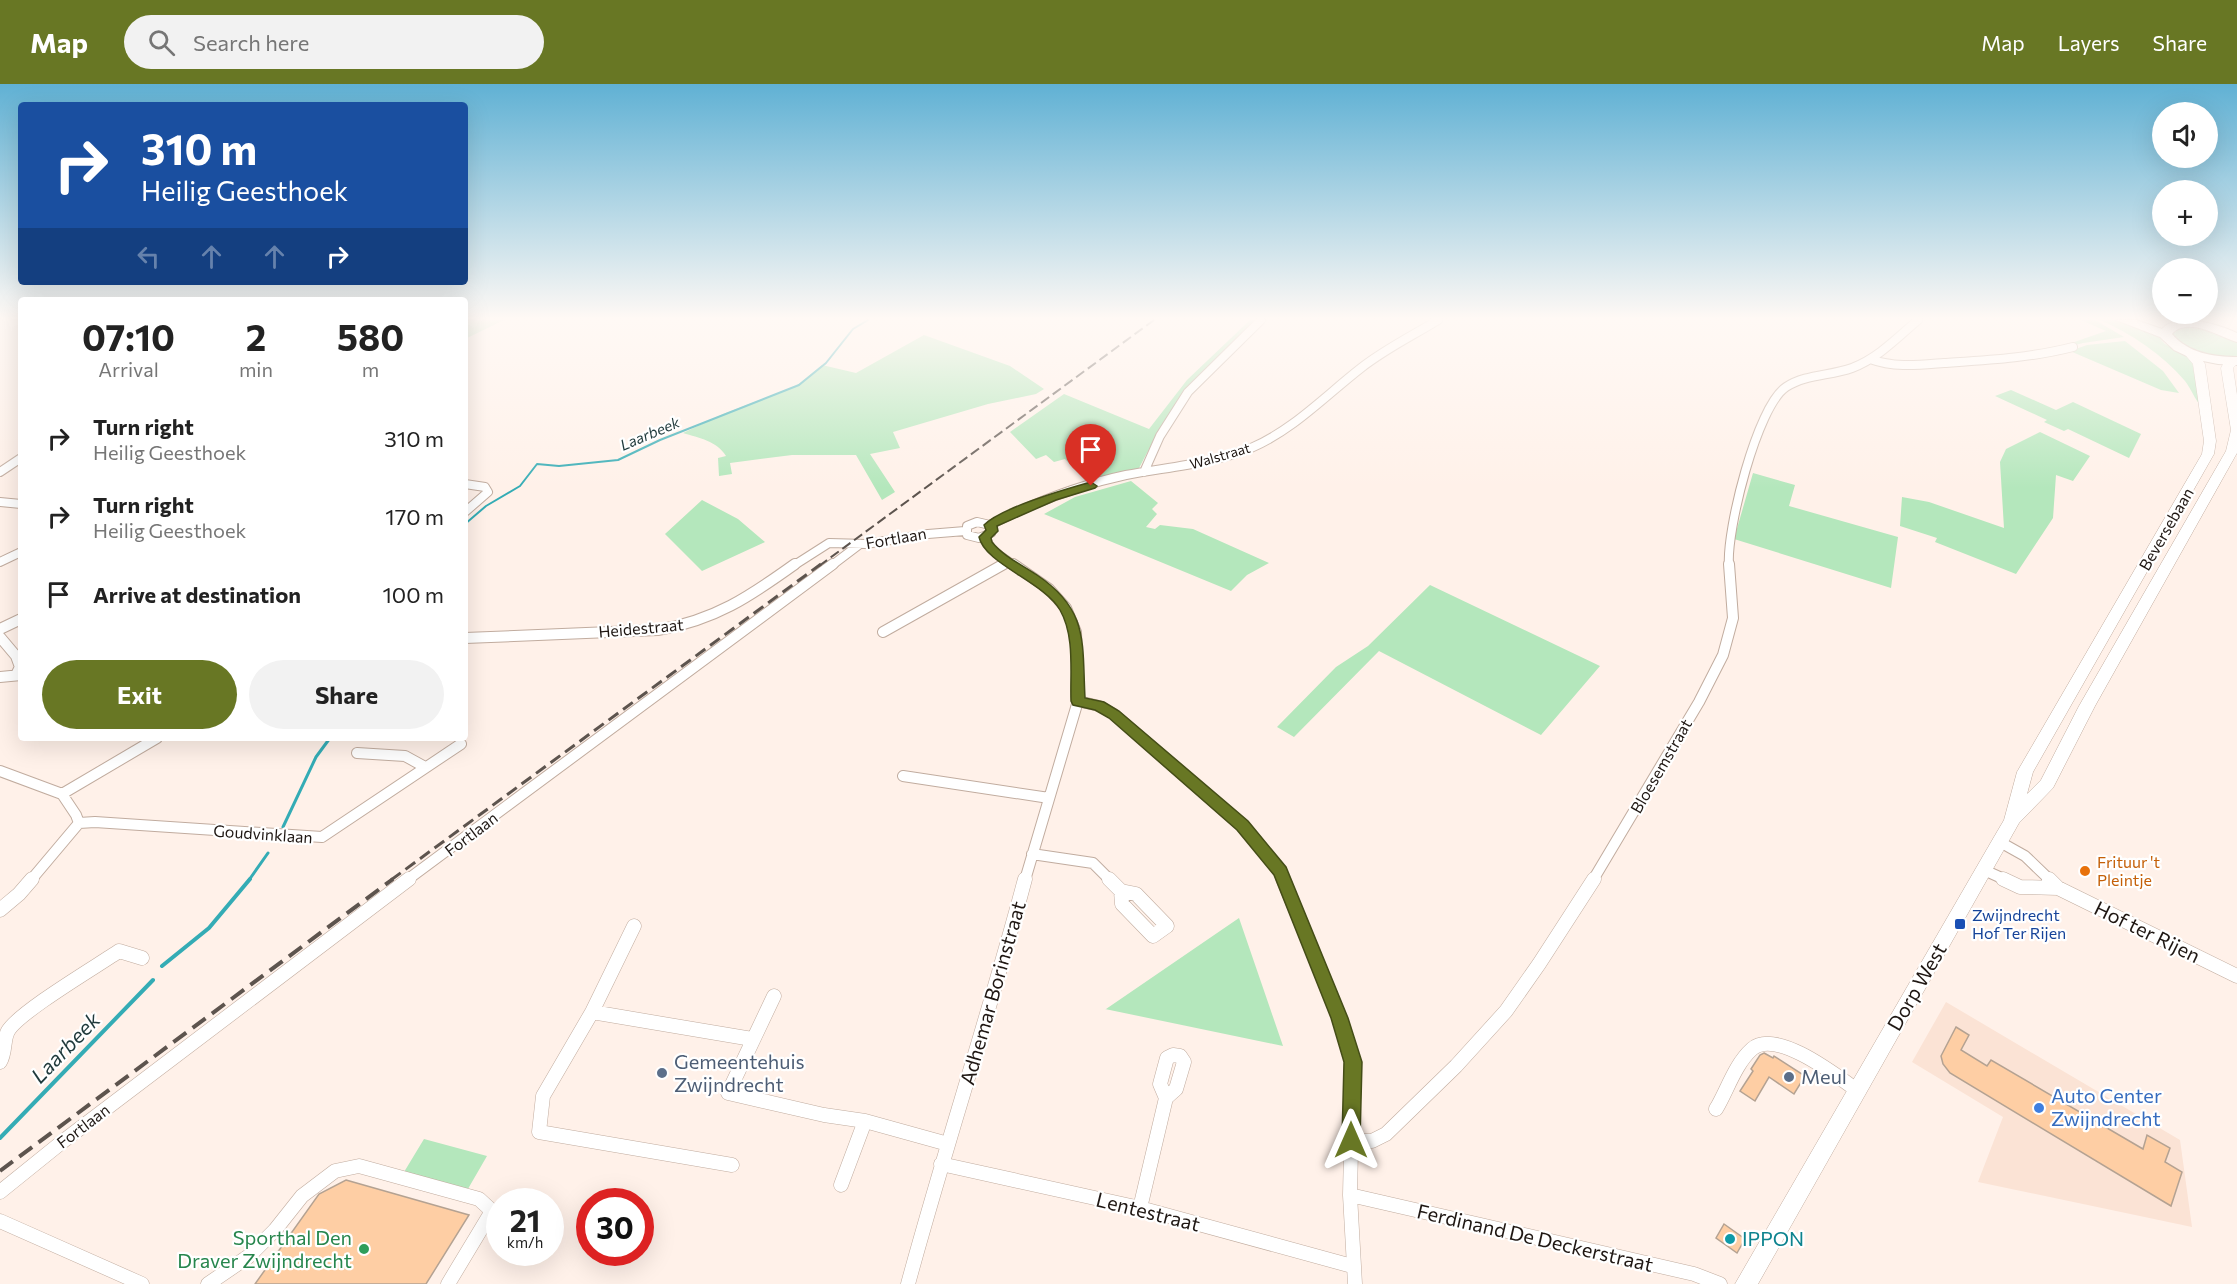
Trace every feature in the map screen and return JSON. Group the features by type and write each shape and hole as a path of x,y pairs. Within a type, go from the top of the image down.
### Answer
{"main road":[{"name":"Beversebaan","path":"2068,697 2208,454 2210,441 2201,376"},
{"name":"Beversebaan","path":"2087,706 2232,451 2237,429 2228,376"},
{"name":"Dorp West","path":"1749,1279 2000,842 2012,820 2025,772 2068,697"},
{"name":"Dorp West","path":"2012,820 2048,784 2087,706"}],"street":[{"path":"1144,472 1160,436 1188,393 1205,376"},
{"name":"Walstraat","path":"965,531 973,523 981,522 990,525 1052,498 1144,472 1169,470 1223,457 1252,447 1270,438 1351,376"},
{"name":"Bloesemstraat","path":"1351,1140 1372,1141 1386,1134 1460,1062 1520,993 1619,839 1713,677 1729,639 1732,626 1728,544 1753,451 1775,396 1784,388 1813,376"},
{"path":"0,472 18,460"},
{"path":"468,484 485,487 488,492 468,509"},
{"path":"4,502 18,496"},
{"path":"965,531 974,538 985,537 992,531 990,525"},
{"name":"Fortlaan","path":"0,1192 323,943 860,544 943,530 965,531"},
{"name":"Adhemar Borinstraat","path":"908,1284 941,1164 995,992 1032,854 1078,701 1076,632 1072,619 1049,590 992,550 985,537"},
{"name":"Heidestraat","path":"468,638 658,630 689,624 705,619 739,601 830,542 860,544"},
{"path":"0,562 18,553"},
{"path":"883,632 1008,562"},
{"path":"0,629 18,620"},
{"path":"0,637 18,662"},
{"path":"0,677 18,675"},
{"path":"1078,701 1099,706 1114,714 1243,825 1280,871 1340,1018 1353,1062 1350,1195 1354,1284"},
{"path":"62,794 152,741"},
{"name":"Goudvinklaan","path":"79,823 95,822 317,838 328,835 461,744"},
{"path":"357,753 405,756 425,767"},
{"path":"0,771 62,794"},
{"path":"903,776 1049,798"},
{"path":"0,910 19,894 79,823 78,816 65,803 62,794"},
{"name":"Hof ter Rijen","path":"2000,842 2025,856 2058,888 2237,976"},
{"path":"1032,854 1093,863 1121,891"},
{"name":"Hof ter Rijen","path":"1984,870 2020,887 2058,888"},
{"path":"634,926 592,1012 543,1096 539,1132 732,1165"},
{"path":"0,1062 5,1055 6,1036 11,1026 22,1016 119,951 142,958"},
{"path":"774,996 728,1093 824,1115 865,1121 948,1144"},
{"path":"592,1012 752,1039"},
{"path":"1716,1109 1752,1048 1767,1042 1779,1044 1799,1053 1858,1091"},
{"path":"1140,1208 1167,1098"},
{"path":"841,1185 865,1121"},
{"name":"Lentestraat","path":"941,1164 1140,1208 1352,1266"},
{"path":"208,1284 249,1256 275,1230 302,1196 335,1171 359,1166 478,1199 492,1211 448,1284"},
{"name":"Ferdinand De Deckerstraat","path":"1350,1195 1694,1274 1720,1284"},
{"path":"0,1221 142,1284"}],"shaded area":[{"path":"1946,1002 2180,1140 2192,1227 1978,1182 2003,1117 1912,1062"}],"green space":[{"path":"808,376 1025,376 1044,389 1036,394 988,404 893,432 900,448 870,454 895,492 882,500 856,455 792,455 730,463 732,474 719,476 718,458 726,456 722,451 707,441 683,433 723,414 796,386"},
{"path":"1191,376 1200,376 1186,390 1158,432 1138,470 1087,482 1065,459 1054,462 1046,455 1036,459 1010,432 1064,394 1149,429"},
{"path":"2128,376 2167,376 2179,393 2161,390"},
{"path":"2180,376 2195,376 2200,405"},
{"path":"2011,390 2056,410 2073,402 2141,434 2129,458 2068,429 2064,431 2044,422 2047,420 1995,396"},
{"path":"2040,432 2090,456 2073,481 2056,475 2053,518 2016,574 1935,542 1937,538 1900,526 1902,497 1929,502 2004,528 2000,462 2006,449"},
{"path":"1753,473 1795,485 1789,506 1898,537 1891,588 1734,539"},
{"path":"1131,481 1158,503 1152,509 1157,514 1146,527 1155,529 1160,525 1193,529 1269,563 1247,575 1231,591 1044,514 1075,497"},
{"path":"702,500 738,519 765,542 702,571 665,534"},
{"path":"1430,585 1600,666 1541,735 1379,651 1294,737 1277,727 1336,667 1368,646"},
{"path":"1239,918 1283,1046 1105,1009 1106,1009"},
{"path":"424,1139 487,1156 465,1194 401,1177"}],"building":[{"name":"Auto Center Zwijndrecht","path":"1956,1027 1969,1035 1961,1050 1987,1066 1991,1060 2143,1149 2147,1135 2170,1148 2165,1162 2182,1172 2171,1206 1950,1073 1943,1064 1941,1056"},
{"name":"Meul","path":"1764,1053 1773,1058 1774,1056 1805,1076 1794,1094 1769,1077 1755,1101 1740,1091 1753,1071 1751,1069 1760,1055"},
{"name":"Sporthal Den Draver Zwijndrecht","path":"346,1180 469,1215 426,1284 255,1284 319,1194"},
{"name":"IPPON","path":"1724,1224 1745,1239 1737,1253 1716,1238"}],"waterway":[{"name":"Laarbeek","path":"468,521 486,506 520,486 537,464 559,466 618,460 660,440 799,385 810,376"},
{"name":"Laarbeek","path":"283,827 316,757 328,741"},
{"name":"Laarbeek","path":"249,880 268,853"},
{"name":"Laarbeek","path":"162,966 209,928 250,879"},
{"name":"Laarbeek","path":"0,1138 153,980"}],"railway":[{"path":"819,566 1078,376"},
{"path":"391,880 821,564"},
{"path":"0,1171 393,879"}],"place":[{"name":"Frituur 't Pleintje","path":"2085,871"},
{"name":"Zwijndrecht Hof Ter Rijen","path":"1960,924"},
{"name":"Gemeentehuis Zwijndrecht","path":"662,1073"},
{"name":"Meul","path":"1789,1077"},
{"name":"Auto Center Zwijndrecht","path":"2039,1108"},
{"name":"IPPON","path":"1730,1239"},
{"name":"Sporthal Den Draver Zwijndrecht","path":"364,1249"}],"route":[{"path":"1091,486 1052,498 1002,518 990,525 993,529 985,537 986,543 1008,562 1049,590 1066,608 1076,632 1078,701 1099,706 1114,714 1243,825 1280,871 1340,1018 1353,1062 1351,1140"}]}
